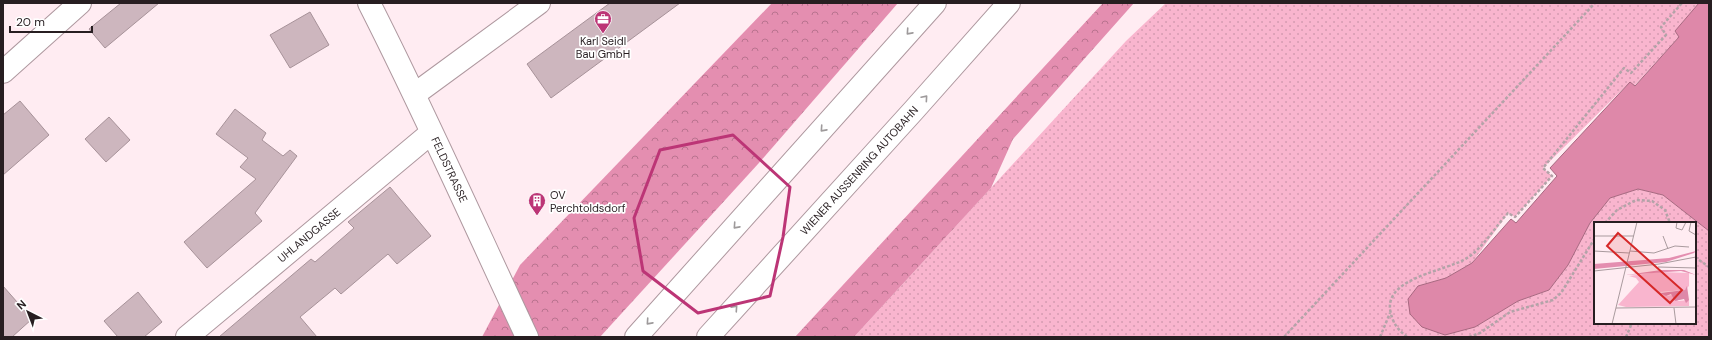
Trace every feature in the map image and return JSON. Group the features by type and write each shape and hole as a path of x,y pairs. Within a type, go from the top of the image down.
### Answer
{"main road":[{"path":"3,72 80,3"},
{"name":"FELDSTRASSE","path":"369,3 415,94 431,133 527,337"},
{"path":"415,94 539,3"},
{"path":"636,337 935,3"},
{"name":"WIENER AUSSENRING AUTOBAHN","path":"708,337 1009,3"},
{"name":"UHLANDGASSE","path":"187,337 431,133"}],"path":[{"path":"1284,337 1595,3"},
{"path":"1407,337 1393,323 1390,313 1390,305 1396,290 1411,280 1444,269 1468,258 1481,246 1508,212 1514,218 1552,176 1543,168 1624,68 1631,73 1666,35 1661,27 1682,3"},
{"path":"1606,222 1617,210 1636,200 1652,201 1665,210 1670,222"},
{"path":"1469,337 1480,333 1510,312 1553,300 1561,292 1594,240"},
{"path":"1696,258 1709,267"},
{"path":"1380,337 1390,313"},
{"path":"1626,337 1632,324"}],"highlighted area":[{"path":"733,135 790,187 783,237 770,296 698,313 643,271 634,218 660,150"}],"shaded area":[{"path":"1166,3 1699,3 1675,31 1679,37 1634,86 1630,82 1543,168 1552,176 1515,217 1508,213 1472,263 1446,278 1418,286 1475,327 1518,301 1549,290 1568,265 1590,223 1610,198 1638,189 1663,195 1709,231 1709,337 854,337 1126,41"},
{"path":"1699,3 1709,3 1709,231 1663,195 1638,189 1610,198 1590,223 1568,265 1549,290 1518,301 1475,327 1445,335 1422,327 1410,314 1408,299 1418,286 1446,278 1472,263 1511,219 1516,223 1557,176 1550,168 1630,82 1635,86 1679,37 1675,31"}],"green space":[{"path":"772,3 898,3 758,164 600,337 482,337 520,265"},
{"path":"1103,3 1134,3 1013,139 991,188 854,337 795,337"}],"building":[{"path":"121,3 159,3 105,48 89,29"},
{"name":"Karl Seidl Bau GmbH","path":"610,3 680,3 551,98 527,64"},
{"path":"310,12 329,45 290,68 270,35"},
{"path":"20,101 49,135 3,175 3,115"},
{"path":"235,109 266,133 262,140 283,156 290,150 297,156 255,213 262,221 207,268 184,242 256,179 240,167 248,158 216,134"},
{"path":"109,117 130,140 106,162 85,139"},
{"path":"390,187 431,236 397,264 388,254 341,294 335,288 300,317 317,337 219,337 311,259 315,262 354,228 348,222"},
{"path":"3,286 32,319 12,337 3,337"},
{"path":"138,292 162,322 144,337 118,337 104,321"}],"place":[{"name":"Karl Seidl Bau GmbH","path":"603,34"},
{"name":"OV Perchtoldsdorf","path":"537,216"}]}
